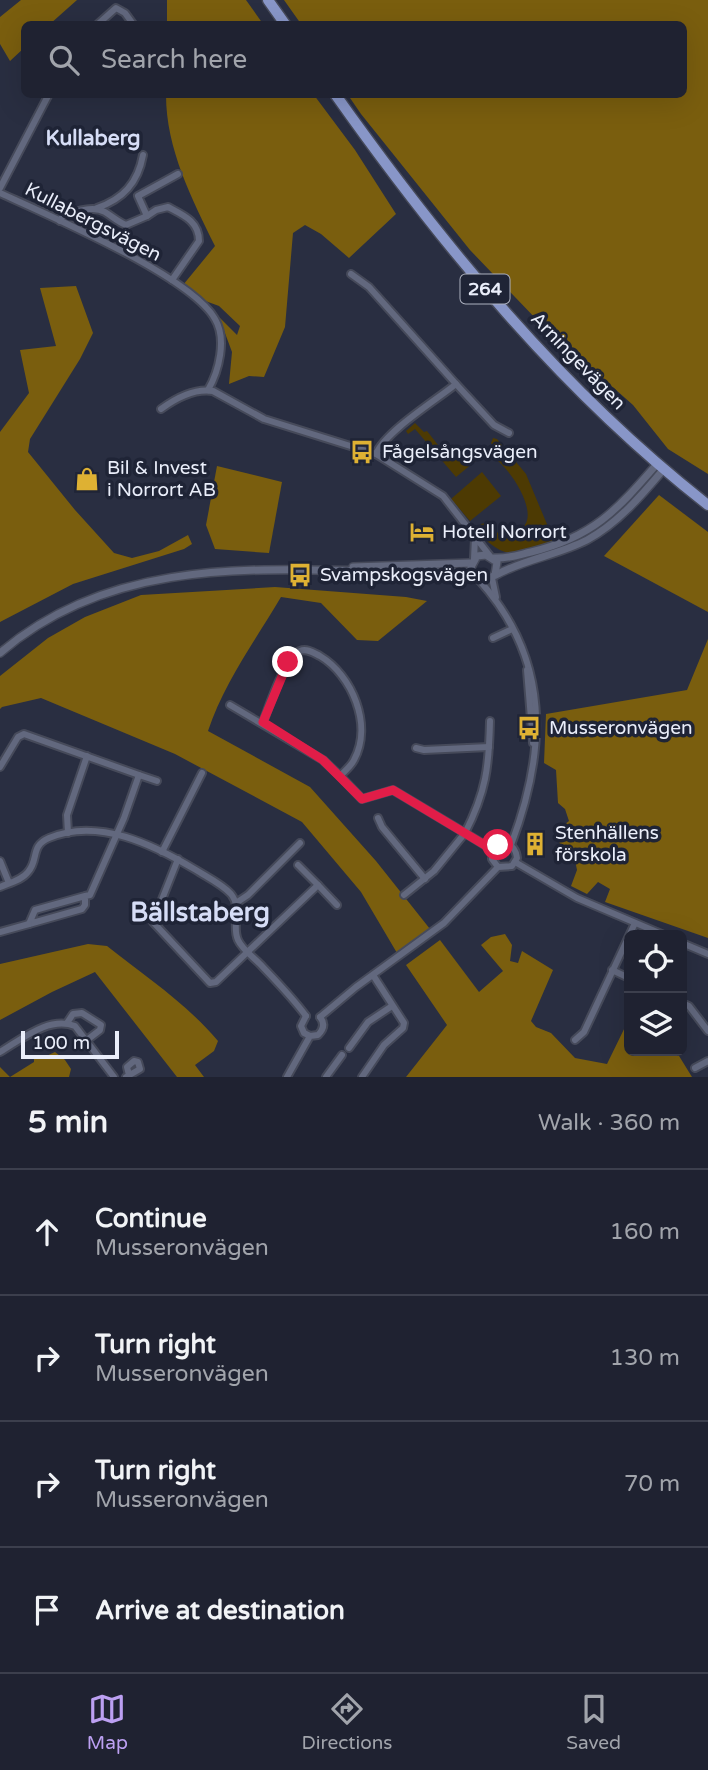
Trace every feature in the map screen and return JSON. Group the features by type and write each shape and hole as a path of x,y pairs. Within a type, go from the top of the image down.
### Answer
{"main road":[{"path":"268,0 283,21"},
{"name":"Arningevägen","path":"338,98 396,179 486,290 537,345 660,467 708,505"}],"street":[{"path":"101,21 116,8 125,13 131,21"},
{"path":"0,191 47,98"},
{"path":"92,209 115,201 133,184 143,155"},
{"path":"147,216 138,196 178,174"},
{"name":"Kullabergsvägen","path":"0,191 172,280 205,306 215,319 221,335 217,375 208,390"},
{"path":"60,221 64,215 92,209 103,210 116,221 126,225 168,207 192,221 200,235 199,241 172,280"},
{"path":"351,274 369,287 494,425 509,433"},
{"path":"376,454 393,433 457,384"},
{"path":"162,409 179,396 208,390 264,419 376,454 443,496 461,516 498,566 494,577 497,603"},
{"path":"0,653 31,630 91,599 154,579 193,573 330,569 467,572 484,581 511,566 569,544 604,520 660,467"},
{"path":"475,538 471,573 497,603 523,651 533,680 538,736 525,808 511,845"},
{"path":"330,569 473,561 481,555 504,559 544,553"},
{"path":"493,638 512,629"},
{"path":"263,722 288,662 299,651 308,650 337,668 359,709 361,724 358,751 353,763 340,776"},
{"path":"230,705 263,722 323,760 362,799 393,790 493,850"},
{"path":"404,895 434,871 465,833 476,811 490,758 490,721"},
{"path":"0,767 18,737 24,734 157,781"},
{"path":"416,748 424,750 489,747"},
{"path":"68,833 66,815 87,756"},
{"path":"162,852 202,773"},
{"path":"29,924 35,910 90,895 139,775"},
{"path":"378,818 382,827 425,879"},
{"path":"0,887 28,873 32,868 35,850 47,838 68,833 97,831 117,834 162,852 178,859 230,894 236,903 237,937 306,1016"},
{"path":"236,903 248,895 300,844"},
{"path":"502,844 511,845 517,853 515,862 508,868 498,867 492,859 493,850 502,844"},
{"path":"178,859 153,919 155,925 210,983 216,982 318,885"},
{"path":"0,861 9,883"},
{"path":"515,862 577,898 652,930"},
{"path":"298,865 337,905"},
{"path":"320,1017 444,923 498,867"},
{"path":"0,932 82,909 85,896"},
{"path":"575,1040 584,1032 635,923"},
{"path":"687,945 708,954"},
{"path":"612,970 624,976"},
{"path":"362,1077 384,1045 404,1023 373,975"},
{"path":"687,1005 708,1031"},
{"path":"349,1048 368,1022 391,1006"},
{"path":"67,1023 73,1014 82,1013 101,1026 88,1040"},
{"path":"314,1014 320,1017 324,1024 318,1035 310,1036 304,1033 301,1026 306,1016 314,1014"},
{"path":"0,1052 55,1023 67,1023 75,1026 88,1040 114,1077"},
{"path":"287,1077 310,1036"},
{"path":"326,1077 342,1055"},
{"path":"695,1068 708,1061"}],"shaded area":[{"path":"21,0 77,0 53,21 21,21 21,51 10,61 0,44 0,17"},
{"path":"167,0 246,0 261,21 167,21"},
{"path":"284,0 708,0 708,474 668,449 633,405 539,322 470,250 350,98 687,98 687,21 299,21"},
{"path":"166,98 316,98 355,150 396,214 349,258 321,234 305,225 293,233 285,327 264,377 249,376 229,384 232,352 219,317 237,335 240,326 219,306 200,299 183,285 215,246 189,192 175,154"},
{"path":"76,286 93,333 80,359 30,439 28,452 114,553 132,558 159,551 188,535 192,544 184,549 73,584 0,622 0,432 29,393 20,350 56,346 40,288"},
{"path":"415,423 424,432 427,431 449,459 468,447 478,459 456,477 415,429 408,434 406,431"},
{"path":"493,438 497,439 526,474 554,541 514,553 498,549 478,533 481,524 485,523 502,536 519,531 526,523 528,515 523,495 511,475 490,456"},
{"path":"217,466 282,482 269,553 215,549 206,525"},
{"path":"482,472 501,496 470,521 451,499"},
{"path":"659,495 708,532 708,612 604,556"},
{"path":"275,587 427,601 378,641 357,640 321,603 281,597 231,679 208,731 310,787 376,861 430,929 397,953 361,892 302,822 175,754 41,698 0,709 0,676 48,638 85,617 141,595"},
{"path":"708,639 708,938 605,902 610,889 598,882 587,894 571,886 577,870 573,850 561,847 557,835 561,827 569,821 565,809 558,803 556,770 544,763 546,714 687,690"},
{"path":"505,934 512,945 510,961 518,963 522,951 553,970 531,1021 536,1027 551,1033 575,1058 607,1064 624,1029 624,1056 679,1056 692,1077 406,1077 447,1025 406,965 440,940 479,992 503,971 481,945 491,937"},
{"path":"88,944 107,946 151,979 218,1041 214,1051 195,1065 204,1077 177,1077 95,972 0,1020 0,964"},
{"path":"55,1052 71,1069 69,1077 10,1077 34,1062 34,1057 42,1058"},
{"path":"0,1067 10,1077 0,1077"}],"place":[{"name":"Fågelsångsvägen","path":"362,452"},
{"name":"Bil & Invest i Norrort AB","path":"87,479"},
{"name":"Hotell Norrort","path":"422,532"},
{"name":"Svampskogsvägen","path":"300,575"},
{"name":"Musseronvägen","path":"529,728"},
{"name":"Stenhällens förskola","path":"535,844"}],"district":[{"name":"Kullaberg","path":"93,138"},
{"name":"Bällstaberg","path":"200,912"}],"route":[{"path":"288,662 263,722 323,760 362,799 393,790 493,850 498,845"}]}
